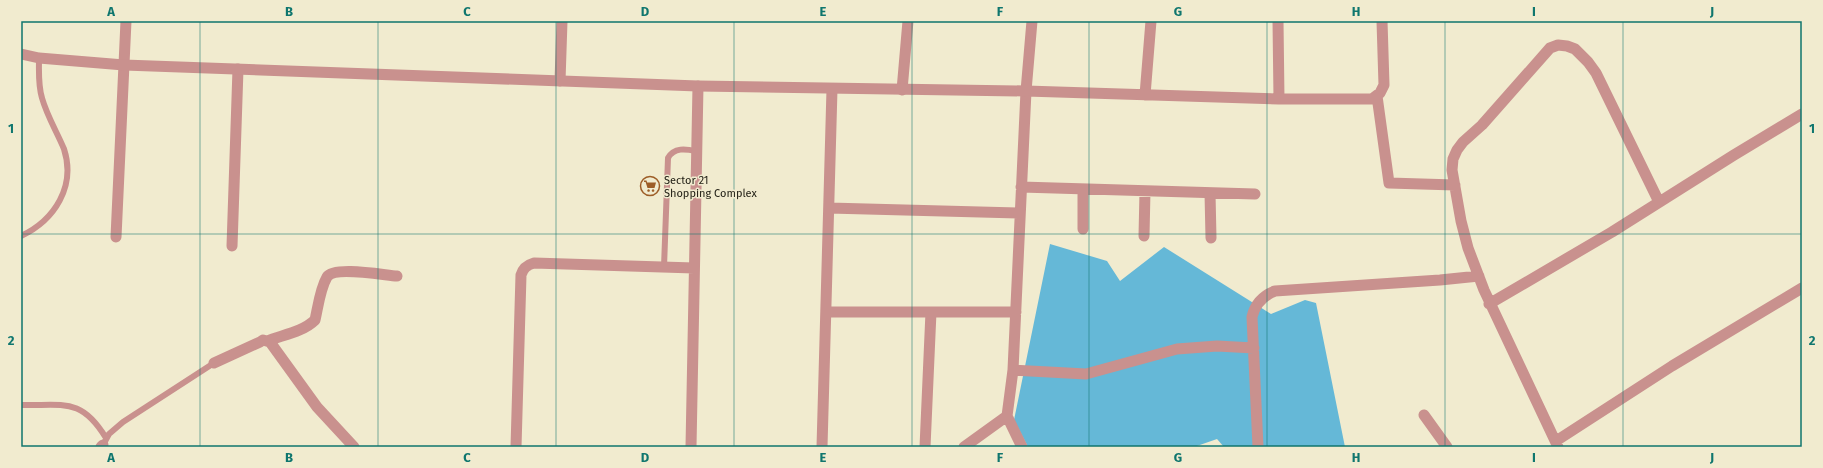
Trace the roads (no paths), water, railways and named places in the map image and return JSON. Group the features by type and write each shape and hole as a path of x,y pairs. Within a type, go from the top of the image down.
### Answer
{"street":[{"path":"116,237 126,21"},
{"path":"560,80 562,21"},
{"path":"902,90 908,21"},
{"path":"1022,447 1007,416 1013,370 1026,91 1032,21"},
{"path":"1145,95 1151,21"},
{"path":"1278,21 1280,98"},
{"path":"21,54 39,58 124,65 698,86 1026,91 1145,95 1372,99 1383,90 1384,85 1382,21"},
{"path":"1659,202 1596,74 1588,62 1575,49 1558,45 1550,48 1482,125 1457,150 1453,165 1455,185 1465,234 1479,276 1490,304 1557,444 1672,366 1802,288"},
{"path":"232,246 238,69"},
{"path":"691,447 698,86"},
{"path":"822,447 832,89"},
{"path":"1377,96 1389,183 1455,185"},
{"path":"1490,304 1612,232 1802,114"},
{"path":"1021,187 1255,194"},
{"path":"1083,189 1083,229"},
{"path":"1144,236 1146,191"},
{"path":"1210,193 1210,238"},
{"path":"829,208 1020,213"},
{"path":"516,447 521,275 527,265 534,263 694,268"},
{"path":"214,363 260,342 302,328 312,323 315,320 324,283 329,274 333,272 342,271 397,276"},
{"path":"1258,447 1252,317 1254,307 1267,294 1275,290 1440,280 1479,276"},
{"path":"826,312 1016,312"},
{"path":"925,447 931,312"},
{"path":"266,341 275,347 317,407 354,447"},
{"path":"1013,370 1086,374 1177,348 1217,346 1254,348"},
{"path":"1424,415 1447,447"},
{"path":"964,447 1007,416"}],"lane":[{"path":"21,236 41,225 59,205 68,174 68,165 63,148 39,86 39,58"},
{"path":"664,267 668,158 670,154 678,150 696,151"},
{"path":"21,406 71,406 81,410 96,423 103,443 123,422 214,363"}],"water":[{"path":"1050,244 1107,261 1120,281 1164,247 1271,314 1305,300 1316,303 1345,447 1224,447 1217,439 1194,447 1028,447 1014,420"}],"place":[{"name":"Sector 21 Shopping Complex","path":"650,186"}]}
